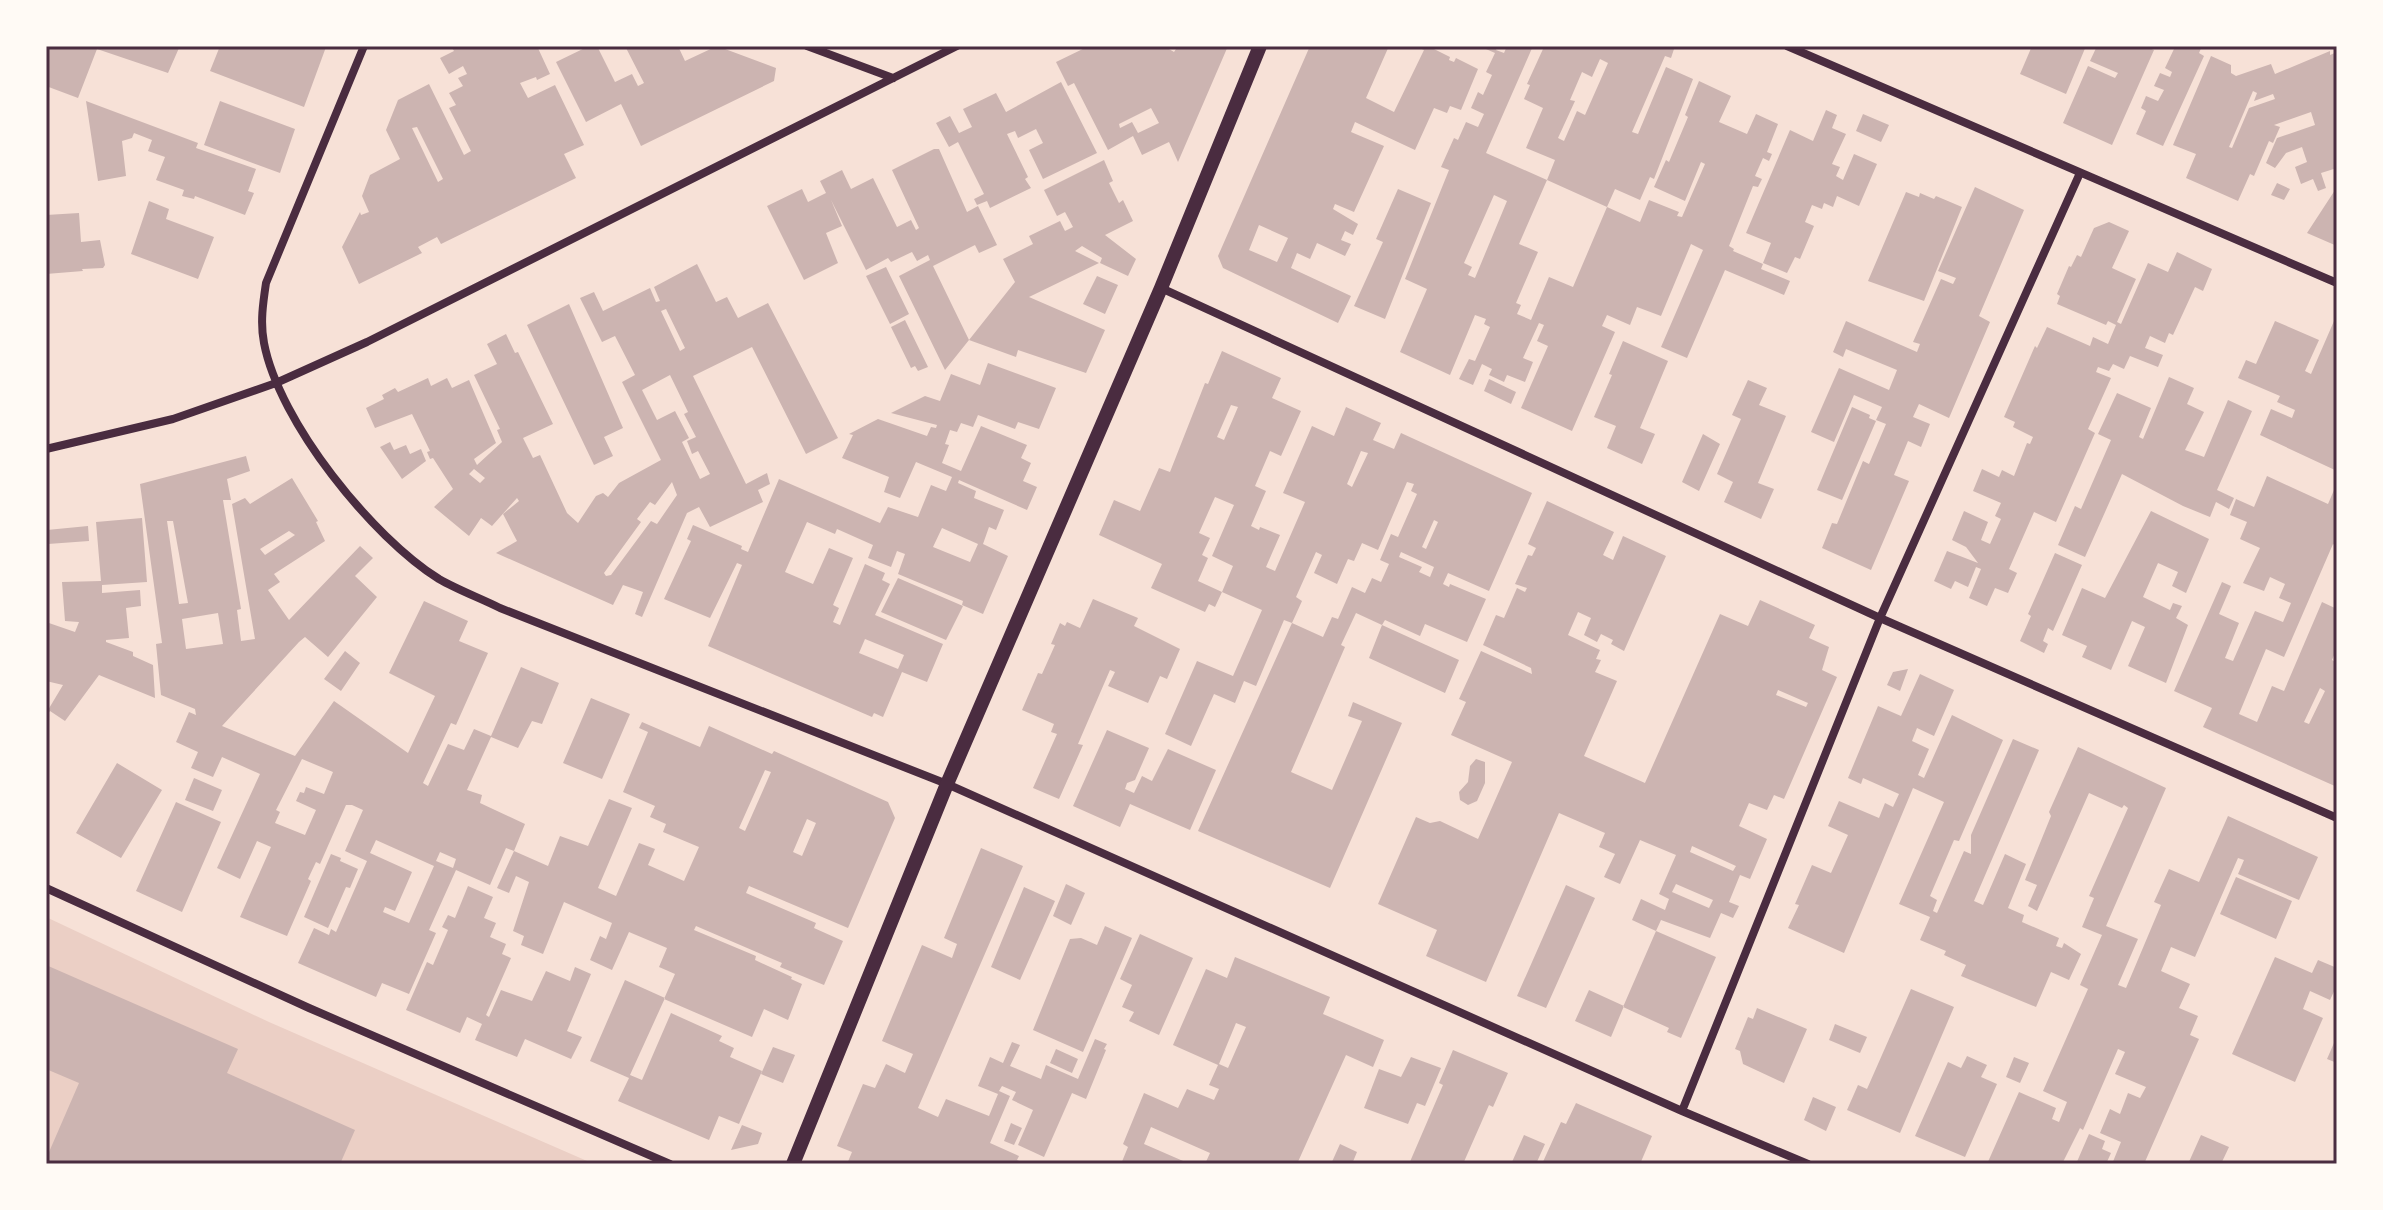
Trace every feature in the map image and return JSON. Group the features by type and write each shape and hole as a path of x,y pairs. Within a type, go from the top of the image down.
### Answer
{"street":[{"path":"364,46 266,283 262,315 264,344 276,383 300,430 347,494 392,541 439,579 500,608 947,784 1808,1164"},
{"path":"807,46 893,78"},
{"path":"46,449 173,419 276,383 381,335 957,46"},
{"path":"793,1164 947,784 1161,288 1260,46"},
{"path":"1787,46 2337,283"},
{"path":"1682,1111 1880,618 2080,173"},
{"path":"1161,288 1880,618 2337,818"},
{"path":"46,888 309,1008 670,1164"}],"shaded area":[{"path":"46,917 269,1022 594,1164 46,1164"}],"building":[{"path":"46,46 179,48 168,73 97,49 78,98 46,86"},
{"path":"220,46 326,47 304,107 210,71"},
{"path":"451,46 537,46 550,74 520,83 528,98 555,85 584,145 564,154 576,178 441,244 437,237 418,247 422,253 359,284 342,247 360,212 361,215 369,212 362,196 370,175 400,159 386,130 398,100 429,84 464,155 471,151 449,108 456,105 449,93 463,86 458,78 467,74 463,66 449,74 440,58 454,51","holes":["417,127 443,179 438,182 412,128"]},
{"path":"589,46 597,46 615,82 632,74 638,86 644,83 625,46 678,46 685,61 717,46 776,68 774,81 641,146 621,104 586,122 556,62"},
{"path":"1089,46 1164,46 1174,52 1178,46 1228,46 1178,162 1169,142 1142,155 1133,136 1108,150 1074,83 1068,86 1056,62","holes":["1151,108 1159,123 1138,133 1132,122 1120,128 1119,124"]},
{"path":"1310,46 1389,46 1366,98 1394,112 1424,50 1415,46 1428,46 1450,57 1449,60 1454,62 1456,58 1478,69 1461,110 1450,106 1447,113 1434,108 1415,150 1355,122 1351,132 1384,146 1354,212 1335,204 1333,209 1358,224 1353,235 1345,231 1341,240 1351,244 1345,256 1317,243 1310,259 1297,253 1291,268 1351,296 1338,323 1223,268 1218,256","holes":["1259,225 1288,238 1277,262 1249,250"]},
{"path":"1479,46 1498,46 1496,50 1504,53 1507,46 1533,46 1486,153 1547,180 1519,244 1538,252 1516,303 1521,305 1517,314 1531,320 1549,277 1573,287 1607,207 1640,222 1649,200 1679,212 1677,216 1682,217 1705,164 1701,162 1685,201 1654,187 1666,160 1669,162 1699,81 1731,96 1719,122 1747,134 1756,114 1778,124 1767,152 1772,154 1769,161 1763,158 1755,176 1762,179 1758,187 1753,186 1729,246 1733,251 1763,264 1761,269 1790,281 1784,295 1725,270 1687,358 1661,347 1703,250 1691,244 1661,316 1637,307 1630,325 1607,315 1602,326 1615,332 1572,431 1521,408 1548,346 1537,341 1544,325 1539,323 1523,358 1533,362 1525,382 1507,375 1504,382 1489,375 1492,369 1482,364 1473,385 1459,379 1469,359 1475,361 1490,327 1484,324 1486,319 1475,315 1450,375 1400,352 1427,289 1405,279 1449,170 1441,167 1454,138 1458,140 1466,122 1478,127 1484,114 1471,108 1478,92 1483,95 1492,75 1486,72 1495,53","holes":["1494,195 1507,201 1475,278 1468,275 1472,267 1464,263"]},
{"path":"1536,46 1675,46 1671,58 1665,56 1632,132 1638,134 1666,67 1693,79 1654,179 1650,177 1640,200 1615,189 1607,207 1547,180 1555,160 1526,148 1543,108 1524,99 1530,85 1527,84 1543,49","holes":["1600,59 1608,63 1585,115 1577,111 1564,141 1558,138 1575,101 1570,100 1582,72 1592,77"]},
{"path":"2032,46 2086,46 2066,94 2020,74"},
{"path":"2097,46 2144,46 2154,50 2112,145 2063,123 2088,66 2115,78 2118,73 2090,61"},
{"path":"2168,46 2202,46 2199,53 2204,56 2163,146 2136,134 2146,111 2141,108 2146,96 2158,101 2164,90 2154,86 2160,73 2170,77 2172,72 2165,68 2174,49"},
{"path":"2330,51 2330,55 2337,52 2337,168 2321,173 2326,188 2318,191 2313,179 2301,184 2295,167 2307,162 2302,147 2286,153 2275,168 2266,163 2277,138 2315,125 2311,112 2274,125 2280,127 2273,143 2269,141 2254,176 2250,174 2238,201 2186,178 2196,154 2173,145 2211,56 2231,65 2231,73 2236,76 2271,64 2275,74","holes":["2253,91 2257,93 2254,101 2273,94 2275,99 2249,108 2232,148 2229,147"]},
{"path":"1061,82 1097,153 1043,179 1029,150 1043,143 1036,129 1018,138 1015,131 1007,134 1031,188 990,208 987,201 977,205 974,199 984,194 958,142 949,147 936,123 950,116 959,133 972,127 963,109 996,93 1006,112"},
{"path":"86,101 198,143 196,148 256,169 248,191 254,193 245,215 195,196 194,199 182,196 184,190 156,180 165,157 148,151 152,140 134,133 132,138 122,141 126,176 98,181"},
{"path":"220,101 295,129 280,173 204,145"},
{"path":"1826,110 1837,115 1832,128 1846,134 1832,164 1840,167 1836,176 1843,180 1854,154 1877,164 1859,206 1837,196 1833,207 1824,203 1822,209 1812,205 1805,222 1814,226 1800,259 1795,257 1787,273 1763,263 1771,243 1746,233 1790,130 1813,141"},
{"path":"1863,114 1889,125 1881,142 1856,131"},
{"path":"939,149 967,212 978,206 997,245 979,253 975,245 933,266 969,340 945,370 899,276 930,260 928,255 917,261 912,252 891,262 888,258 866,270 831,200 842,226 826,233 838,263 804,280 767,206 802,189 808,202 826,193 820,181 842,170 851,189 873,178 897,227 911,220 916,230 919,228 892,170"},
{"path":"1104,160 1113,181 1109,183 1119,203 1123,200 1133,221 1105,235 1136,259 1128,276 1100,263 1102,258 1082,246 1075,251 1099,263 1029,297 1105,330 1086,373 1018,350 1016,357 969,340 1015,282 1003,259 1033,244 1029,236 1060,221 1065,231 1073,227 1065,212 1057,216 1044,190"},
{"path":"2277,183 2290,189 2284,200 2271,195"},
{"path":"1975,187 2024,210 1979,316 1990,322 1949,418 1919,404 1913,417 1930,424 1921,447 1908,441 1894,475 1909,481 1871,570 1822,548 1832,523 1837,524 1863,461 1869,464 1886,424 1876,420 1882,407 1854,395 1834,442 1811,432 1839,368 1889,390 1897,370 1846,349 1843,357 1833,352 1846,321 1917,352 1920,344 1913,342 1941,279 1953,284 1956,278 1938,271"},
{"path":"2337,187 2337,246 2307,233"},
{"path":"1398,189 1431,203 1385,319 1354,306 1383,242 1376,239"},
{"path":"1906,192 1919,197 1920,193 1934,199 1936,196 1962,207 1924,301 1868,281"},
{"path":"149,201 169,209 166,219 214,237 198,279 131,254"},
{"path":"79,213 81,242 100,240 105,265 103,268 46,274 46,215"},
{"path":"2109,222 2129,231 2112,268 2136,279 2117,322 2121,324 2148,263 2168,272 2177,252 2212,269 2203,291 2195,287 2173,335 2169,333 2165,343 2150,336 2145,348 2163,355 2158,367 2130,356 2124,369 2113,364 2109,371 2098,367 2096,372 2111,378 2088,429 2095,433 2056,522 2034,512 2009,569 2017,573 2008,593 1995,588 1987,606 1969,598 1981,569 1976,567 1968,587 1955,581 1951,589 1934,581 1947,551 1978,563 1966,547 1952,540 1964,511 1988,522 1981,540 1990,544 2001,519 1995,516 2001,503 1973,491 1982,469 1999,477 2002,470 2014,476 2027,443 2030,444 2033,437 2013,427 2015,422 2004,417 2035,346 2037,348 2047,327 2090,346 2093,337 2108,344 2116,325 2108,321 2106,325 2057,304 2060,296 2057,294 2069,266 2077,255 2081,257 2094,228"},
{"path":"697,264 716,302 727,297 738,318 768,303 838,438 806,454 752,347 693,376 746,484 767,473 770,484 758,490 763,502 710,527 699,507 687,513 642,617 635,614 643,592 623,585 613,605 496,553 517,541 503,514 519,501 517,498 492,526 481,518 469,536 434,507 453,489 433,458 430,459 427,452 430,451 412,414 375,428 366,408 384,399 382,395 395,388 398,392 428,378 431,386 447,378 452,388 469,380 496,443 474,459 477,465 502,442 497,430 500,429 474,375 497,364 487,344 506,334 553,424 523,438 533,458 540,455 567,513 578,523 596,496 603,493 608,497 619,483 661,460 622,382 635,375 615,336 602,342 580,298 594,292 603,311 650,288 656,302 660,301 654,287","holes":["666,309 685,348 680,351 661,311","670,375 696,437 687,441 692,454 698,451 710,474 700,479 682,442 689,438 675,411 657,420 642,390","474,469 485,478 480,483 469,474","672,482 677,495 657,524 651,521 611,575 606,576 604,573 641,522 637,519 650,502 655,505"]},
{"path":"886,267 909,314 890,324 866,276"},
{"path":"1097,276 1118,285 1105,314 1083,304"},
{"path":"569,304 623,428 604,437 613,456 594,465 527,325"},
{"path":"905,320 928,367 918,371 915,366 911,368 891,327"},
{"path":"2275,321 2319,340 2305,371 2311,374 2334,321 2337,323 2337,471 2260,435 2271,409 2292,418 2295,410 2277,402 2280,396 2238,378 2246,360 2256,364"},
{"path":"1623,341 1668,361 1640,428 1655,434 1642,464 1607,448 1616,426 1594,417"},
{"path":"1222,351 1281,378 1272,398 1301,411 1281,456 1270,451 1255,486 1266,491 1251,526 1280,535 1266,567 1275,571 1305,502 1283,493 1312,426 1334,436 1346,407 1381,423 1373,440 1394,449 1401,433 1532,493 1489,591 1448,573 1443,584 1486,599 1467,642 1425,624 1420,636 1385,620 1382,625 1356,613 1341,645 1345,647 1291,772 1332,790 1362,721 1348,716 1353,702 1402,723 1330,888 1198,831 1292,623 1284,620 1256,686 1244,681 1235,703 1214,694 1191,746 1165,734 1197,661 1233,676 1262,610 1222,592 1215,607 1209,604 1205,612 1151,588 1162,564 1099,535 1114,500 1140,511 1159,468 1170,472 1205,383 1208,384","holes":["1231,405 1238,407 1224,440 1217,437","1361,451 1368,453 1352,487 1347,484","1407,482 1414,484 1411,491 1417,494 1398,537 1391,534 1380,560 1389,564 1381,582 1372,578 1365,593 1352,587 1338,619 1332,617 1323,637 1292,623 1302,601 1296,597 1316,552 1322,555 1314,573 1337,584 1348,559 1354,561 1362,543 1378,550","1215,497 1234,505 1212,556 1233,566 1222,592 1198,581 1208,558 1202,555 1210,538 1199,533","1434,520 1438,522 1426,549 1422,547","1401,552 1434,567 1430,577 1419,572 1422,567 1399,557"]},
{"path":"988,363 1056,388 1039,429 1018,422 1015,429 978,415 973,427 961,423 957,432 950,430 945,444 949,445 942,463 961,471 981,426 1027,445 1021,458 1031,463 1023,481 1037,487 1027,510 959,480 958,483 976,491 974,498 1004,510 996,530 989,527 983,544 1008,556 983,614 962,605 963,601 898,574 905,554 897,551 891,567 868,558 873,545 837,529 835,534 807,522 785,572 813,584 829,548 853,558 833,605 839,608 833,622 840,625 865,564 885,573 882,580 890,584 875,615 943,644 927,682 902,672 883,717 874,713 872,717 708,646 742,565 737,563 710,618 664,599 691,541 687,539 693,525 742,546 741,549 748,552 779,479 880,523 888,507 918,517 931,485 946,491 952,477 916,462 900,498 884,492 889,477 842,458 853,435 849,434 878,419 927,436 931,427 936,428 937,425 891,413 925,396 940,401 951,374 980,385","holes":["942,528 978,544 970,562 933,547","865,639 904,655 898,669 859,653"]},
{"path":"2169,377 2194,388 2187,404 2204,412 2185,450 2204,457 2228,400 2252,411 2217,490 2234,498 2229,509 2216,502 2210,517 2122,474 2085,557 2058,545 2075,506 2081,509 2111,440 2098,434 2117,393 2151,408 2139,437 2143,439"},
{"path":"1489,379 1516,392 1511,404 1484,391"},
{"path":"1748,380 1767,388 1759,405 1786,416 1758,483 1774,489 1761,519 1724,502 1733,482 1717,474 1741,419 1732,415"},
{"path":"1852,407 1876,421 1842,500 1817,490"},
{"path":"1703,434 1720,444 1699,491 1682,482"},
{"path":"390,442 394,450 406,445 410,454 421,449 426,461 402,479 380,447"},
{"path":"246,456 250,471 227,479 231,500 223,500 241,609 237,610 241,641 255,639 232,504 245,498 250,504 292,478 318,521 325,541 274,574 280,582 268,590 289,620 360,546 373,558 355,576 377,597 328,657 305,637 222,726 295,756 334,701 408,753 435,696 389,673 424,601 468,621 459,641 488,653 456,725 451,723 423,783 428,786 448,744 464,750 474,729 491,736 521,667 559,683 542,724 532,721 518,748 491,737 467,790 482,795 480,803 525,824 514,851 506,848 490,885 456,870 429,930 436,933 409,994 382,983 376,997 298,963 314,928 329,935 331,929 336,932 367,861 345,851 363,810 346,805 320,864 316,862 308,879 311,881 287,936 240,917 271,847 257,841 240,879 217,868 260,774 222,757 213,777 191,768 198,752 176,742 189,712 196,715 195,709 161,695 156,644 162,643 140,484","holes":["167,521 173,521 188,603 179,604","289,531 295,535 265,555 260,549","218,613 223,644 186,649 182,619","302,759 333,772 324,794 306,787 304,793 300,792 296,801 316,810 305,835 275,823 280,812 276,810","376,840 434,866 409,923 383,912 385,907 395,911 412,872 370,853","440,852 456,859 453,868 436,861"]},
{"path":"2267,476 2328,504 2337,483 2337,547 2333,544 2284,657 2266,649 2239,714 2257,722 2272,686 2284,691 2322,602 2337,609 2337,648 2332,660 2337,663 2337,787 2203,727 2212,708 2174,691 2222,582 2231,586 2219,614 2239,623 2225,658 2233,661 2255,611 2283,622 2291,603 2279,598 2285,584 2270,577 2264,591 2243,583 2260,548 2240,539 2247,522 2230,515 2236,499 2254,507","holes":["2320,688 2325,691 2309,724 2304,722"]},
{"path":"1547,501 1614,532 1603,555 1613,560 1623,536 1666,556 1624,651 1601,634 1597,642 1584,635 1591,618 1578,612 1568,635 1600,650 1596,659 1601,660 1595,672 1617,681 1584,756 1645,783 1720,614 1748,626 1760,600 1815,625 1809,638 1829,647 1822,670 1837,677 1784,799 1774,795 1767,810 1749,803 1739,826 1767,839 1750,879 1740,875 1729,902 1739,906 1733,918 1721,913 1710,938 1661,920 1656,931 1632,920 1641,899 1665,910 1669,899 1659,894 1676,855 1640,840 1620,884 1604,877 1615,854 1599,847 1605,833 1559,813 1486,982 1426,956 1437,930 1378,904 1416,817 1430,823 1440,821 1478,839 1512,762 1451,735 1466,702 1459,699 1481,651 1532,674 1531,668 1483,645 1496,615 1504,618 1517,588 1525,592 1527,588 1515,584 1528,555 1532,556 1536,548 1528,544","holes":["1778,690 1808,703 1806,707 1776,695","1692,846 1736,866 1733,871 1690,852","1676,884 1713,900 1709,908 1672,892"]},
{"path":"2151,511 2209,539 2186,593 2172,586 2178,572 2158,563 2143,597 2170,610 2173,603 2182,606 2176,618 2188,625 2166,683 2128,666 2145,627 2132,621 2111,670 2082,657 2087,646 2062,635 2082,588 2105,598"},
{"path":"142,518 147,582 102,585 102,593 140,590 141,606 126,608 129,638 106,642 133,652 133,656 153,665 155,698 99,675 65,721 50,711 46,717 63,685 46,681 46,622 75,632 79,622 65,621 62,582 101,581 96,522"},
{"path":"88,526 89,541 48,544 47,530"},
{"path":"2055,553 2082,565 2053,631 2048,628 2043,641 2048,644 2044,653 2020,641 2031,616 2028,614"},
{"path":"898,578 963,606 946,640 881,612"},
{"path":"1093,599 1138,618 1134,626 1180,649 1167,679 1160,676 1148,703 1108,686 1115,672 1110,670 1078,744 1083,745 1059,799 1033,788 1057,734 1051,732 1054,724 1022,710 1038,673 1042,674 1055,645 1051,644 1060,623 1065,626 1067,622 1080,628"},
{"path":"1382,625 1459,660 1445,693 1369,658"},
{"path":"345,651 360,663 341,691 324,679"},
{"path":"1908,669 1900,691 1887,685 1893,672"},
{"path":"1920,674 1954,690 1934,736 1917,728 1912,741 1929,749 1918,775 1924,778 1952,715 2003,740 1959,841 1954,840 1930,896 1937,900 1933,911 1937,913 1964,851 1971,854 1971,835 2013,739 2039,750 1974,901 1983,905 2005,854 2026,864 2008,908 2024,915 2022,922 2059,938 2056,946 2062,948 2064,943 2081,954 2069,980 2051,972 2036,1007 1961,976 1966,965 1944,955 1946,951 1920,940 1930,917 1899,904 1944,802 1913,788 1844,953 1788,928 1812,865 1831,873 1848,835 1828,826 1839,801 1879,818 1885,803 1893,807 1899,794 1863,778 1861,784 1848,778 1878,706 1901,716"},
{"path":"591,698 630,714 602,779 563,763"},
{"path":"642,722 700,747 709,726 888,802 895,818 848,928 749,886 746,893 816,923 814,928 843,941 824,985 696,926 694,930 756,956 755,960 802,984 788,1020 764,1009 752,1037 664,999 675,974 659,967 667,948 629,932 612,970 590,960 600,936 606,939 612,923 564,902 543,954 521,945 524,936 513,931 529,882 516,876 509,893 497,888 514,851 548,866 560,836 588,846 609,799 632,808 598,888 616,896 639,843 655,849 648,865 684,881 699,847 663,832 666,824 650,817 655,806 623,792 648,732 639,728","holes":["765,770 771,772 745,831 739,828","807,819 816,823 802,856 793,852"]},
{"path":"1107,730 1149,748 1135,780 1127,783 1125,789 1134,793 1142,776 1152,781 1168,749 1216,770 1190,830 1130,804 1120,827 1073,806"},
{"path":"2078,747 2166,788 2106,926 2138,939 2118,985 2126,988 2161,905 2154,902 2169,869 2199,882 2228,816 2318,857 2299,900 2238,874 2244,860 2238,858 2195,957 2171,947 2161,971 2190,984 2179,1008 2198,1016 2190,1035 2199,1039 2144,1164 2112,1164 2121,1142 2100,1133 2110,1109 2120,1114 2128,1093 2140,1098 2146,1087 2115,1074 2125,1052 2118,1049 2083,1130 2080,1128 2062,1164 1987,1164 2019,1092 2056,1108 2052,1119 2059,1122 2067,1102 2043,1091 2088,989 2080,985 2102,935 2082,927 2094,898 2089,896 2128,808 2089,793 2037,911 2028,906 2037,885 2025,880 2051,816 2049,812"},
{"path":"1476,759 1485,762 1485,783 1477,801 1468,805 1460,800 1459,792 1468,782 1470,766"},
{"path":"117,763 162,790 121,858 76,833"},
{"path":"194,778 222,790 213,811 185,800"},
{"path":"176,802 221,822 182,912 136,891"},
{"path":"981,848 1023,866 918,1108 938,1117 946,1099 989,1116 998,1094 978,1086 990,1057 1003,1063 1012,1042 1020,1045 1010,1066 1041,1079 1046,1065 1078,1079 1095,1039 1107,1044 1086,1099 1072,1093 1044,1157 1018,1145 1033,1110 1012,1100 1016,1092 1002,1086 999,1091 1010,1096 990,1143 1019,1156 1017,1160 1026,1164 847,1164 852,1152 837,1146 863,1084 875,1088 886,1064 905,1073 913,1054 882,1041 922,945 952,958 957,944 944,938"},
{"path":"331,854 358,869 350,888 346,887 328,928 304,917"},
{"path":"2236,877 2292,901 2276,939 2220,914"},
{"path":"1066,884 1085,893 1071,925 1053,916"},
{"path":"1566,885 1595,898 1546,1008 1517,996"},
{"path":"468,886 493,897 484,918 496,923 490,937 506,944 502,954 511,958 486,1015 489,1017 501,990 532,1001 546,971 570,981 575,967 591,974 567,1031 582,1037 571,1059 525,1039 517,1057 475,1040 482,1024 467,1017 460,1033 406,1010 427,962 433,965 448,930 442,927 448,915 455,918"},
{"path":"1024,887 1055,901 1020,980 991,967"},
{"path":"1105,926 1132,938 1083,1052 1033,1030 1070,939 1081,938 1097,945"},
{"path":"1656,931 1716,957 1681,1038 1667,1032 1669,1028 1623,1007"},
{"path":"1140,934 1193,958 1159,1035 1129,1021 1134,1012 1122,1007 1132,985 1120,979"},
{"path":"1235,957 1330,997 1323,1014 1384,1040 1373,1067 1346,1055 1297,1164 1205,1164 1210,1153 1151,1127 1144,1144 1190,1164 1121,1164 1128,1147 1123,1144 1144,1093 1178,1108 1187,1089 1214,1100 1219,1089 1209,1085 1218,1065 1173,1045 1206,969 1227,978","holes":["1236,1023 1246,1027 1228,1068 1219,1064"]},
{"path":"2275,957 2312,973 2318,960 2337,968 2337,985 2330,1000 2310,991 2303,1009 2323,1018 2295,1082 2232,1054"},
{"path":"46,965 238,1049 227,1073 355,1130 340,1164 46,1164 79,1083 46,1069"},
{"path":"625,980 665,998 630,1075 642,1080 671,1013 722,1036 719,1041 734,1048 730,1057 762,1071 739,1124 719,1116 709,1140 618,1101 629,1078 590,1061"},
{"path":"1911,989 1954,1007 1900,1133 1847,1110 1858,1085 1867,1089"},
{"path":"1589,990 1624,1006 1611,1037 1575,1021"},
{"path":"1757,1008 1807,1029 1784,1083 1743,1064 1740,1051 1735,1049 1748,1017 1753,1019"},
{"path":"1835,1024 1867,1037 1860,1053 1829,1040"},
{"path":"2337,1036 2337,1063 2327,1059"},
{"path":"773,1047 795,1055 783,1083 761,1074"},
{"path":"1056,1049 1078,1059 1072,1073 1050,1063"},
{"path":"1453,1050 1508,1073 1493,1107 1489,1105 1463,1164 1409,1164 1443,1085 1439,1083"},
{"path":"1967,1056 1987,1065 1981,1077 1997,1084 1965,1157 1915,1136 1948,1062 1961,1068"},
{"path":"1411,1057 1441,1068 1425,1106 1417,1103 1408,1124 1364,1108 1379,1069 1401,1077"},
{"path":"2014,1057 2029,1063 2020,1083 2006,1077"},
{"path":"1813,1097 1836,1107 1826,1131 1804,1120"},
{"path":"1576,1103 1652,1136 1640,1164 1542,1164 1561,1122 1566,1124"},
{"path":"1011,1123 1022,1128 1014,1145 1004,1141"},
{"path":"742,1125 762,1133 758,1144 731,1150"},
{"path":"2089,1134 2105,1141 2102,1149 2111,1153 2106,1164 2076,1164"},
{"path":"1524,1135 1545,1144 1536,1164 1512,1162"},
{"path":"2201,1135 2229,1147 2221,1164 2188,1164"},
{"path":"1340,1144 1357,1152 1352,1164 1331,1164"}]}
